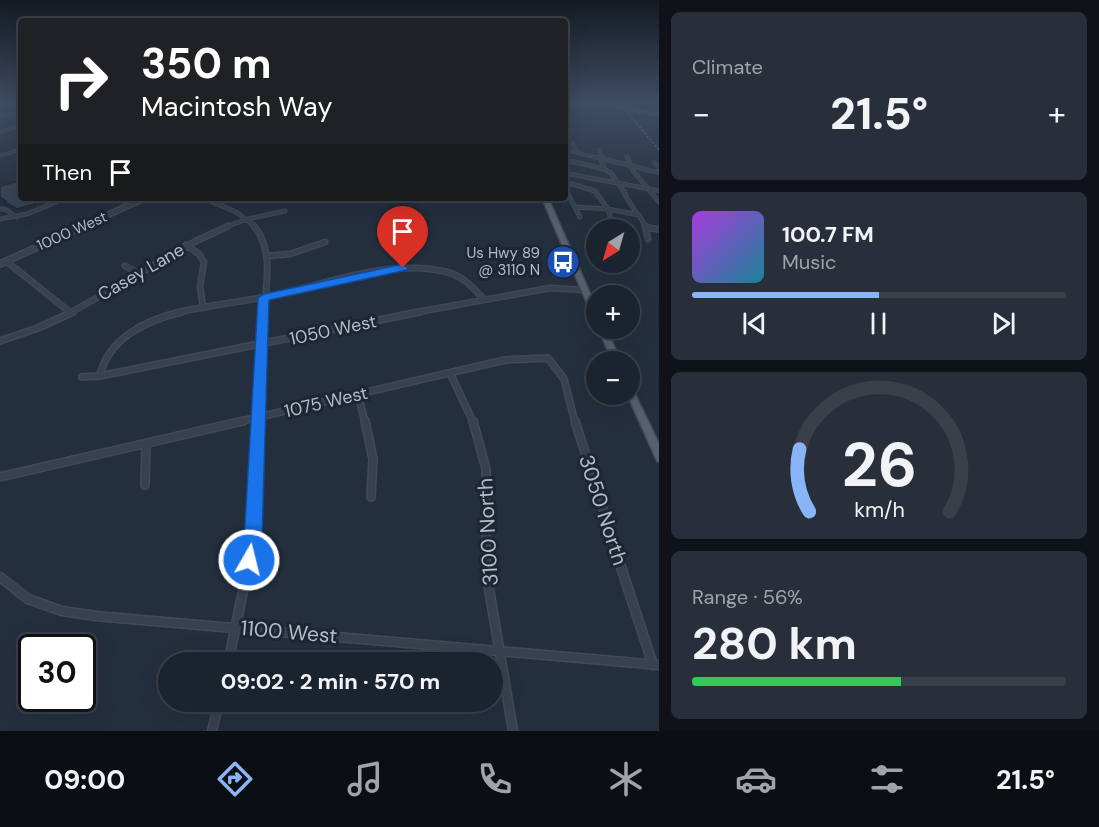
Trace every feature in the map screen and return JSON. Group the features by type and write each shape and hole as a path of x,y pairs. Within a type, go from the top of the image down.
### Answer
{"main road":[{"path":"545,201 585,290"},
{"path":"636,405 659,456"}],"street":[{"path":"573,144 577,153"},
{"path":"0,156 18,150"},
{"path":"599,150 604,169"},
{"path":"568,151 633,167 659,171"},
{"path":"627,157 633,171 659,202"},
{"path":"568,160 610,171 646,227 648,239"},
{"path":"655,163 659,169"},
{"path":"589,170 594,178"},
{"path":"568,174 659,191"},
{"path":"587,177 608,209 611,219"},
{"path":"568,183 593,188"},
{"path":"568,194 580,217"},
{"path":"0,219 17,217 58,201"},
{"name":"1000 West","path":"3,263 138,201"},
{"path":"210,201 249,219 262,234 267,256 253,541 230,652"},
{"path":"217,204 223,201"},
{"path":"575,207 608,209 638,215"},
{"path":"0,209 7,210 17,217"},
{"name":"Casey Lane","path":"0,341 29,332 71,313 186,245 249,219 285,211"},
{"path":"646,227 659,230"},
{"path":"267,256 290,254 325,242"},
{"path":"186,245 202,257 204,262 200,286 203,308"},
{"path":"3,263 71,313"},
{"path":"125,266 140,274"},
{"path":"100,376 108,356 121,341 140,327 162,317 203,308 264,298 403,268 448,272 458,276 484,299"},
{"name":"1050 West","path":"82,377 100,376 484,299 550,288 585,290"},
{"name":"1075 West","path":"0,477 505,360 548,358"},
{"name":"3050 North","path":"548,358 564,379 578,433 656,665"},
{"name":"3100 North","path":"450,374 469,409 480,439 486,469 486,571 502,652"},
{"path":"358,395 369,438 374,484 370,497"},
{"path":"145,485 146,444"},
{"path":"0,577 28,599"},
{"name":"1100 West","path":"28,599 62,611 96,616 492,652"},
{"name":"1100 West","path":"503,653 656,665"},
{"name":"3100 North","path":"503,660 513,731"},
{"path":"212,731 217,712"}],"building":[{"path":"18,182 18,201 34,201 35,204 17,209 0,197 0,186"}],"railway":[{"path":"649,138 659,150"}],"place":[{"name":"Us Hwy 89 @ 3110 N","path":"563,262"}],"route":[{"path":"249,560 253,541 264,298 346,278 403,268"}]}
